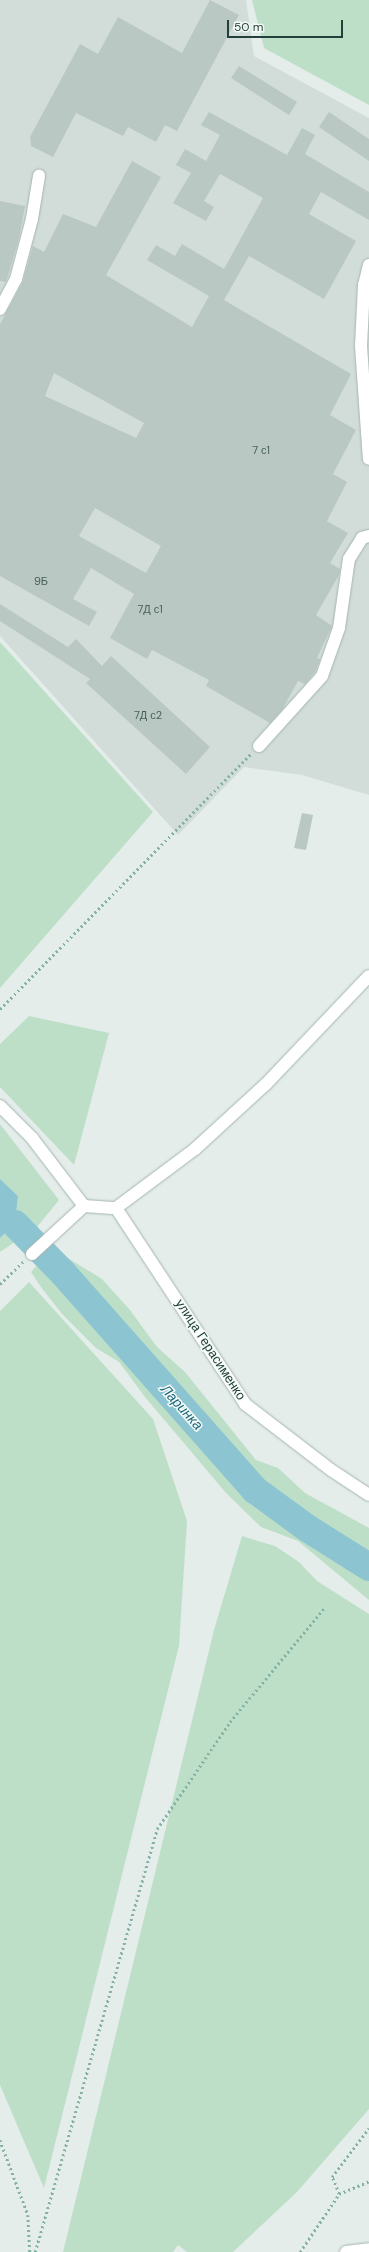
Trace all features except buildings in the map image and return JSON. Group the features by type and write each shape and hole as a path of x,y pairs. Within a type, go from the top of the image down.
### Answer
{"lane":[{"path":"0,309 16,279 32,219 40,176"},
{"path":"369,265 364,285 361,346 369,459"},
{"path":"259,746 322,676 339,628 349,559 362,538 369,536"},
{"path":"32,1254 84,1206 116,1208 195,1150 266,1084 369,976"},
{"path":"0,1106 32,1138 84,1206"},
{"name":"улица Герасименко","path":"116,1208 245,1404 331,1470 369,1495"},
{"path":"346,2252 369,2249"}],"path":[{"path":"0,1009 259,746"},
{"path":"0,1284 32,1254"},
{"path":"35,2252 157,1829 230,1722 325,1607"},
{"path":"339,2194 332,2177 369,2128"},
{"path":"0,2140 28,2215 30,2252"},
{"path":"300,2252 339,2194 369,2181"}],"shaded area":[{"path":"0,0 246,0 254,56 369,118 369,795 302,775 244,767 178,835 0,636"}],"green space":[{"path":"252,0 369,0 369,105 264,48"},
{"path":"0,642 153,812 0,988"},
{"path":"29,1016 109,1033 74,1165 0,1087 0,1044"},
{"path":"0,1124 59,1200 37,1227 0,1252 0,1238 15,1224 18,1196 0,1179"},
{"path":"48,1252 58,1252 102,1279 130,1310 157,1347 185,1372 256,1460 278,1468 305,1493 369,1528 369,1600 298,1541 261,1527 226,1493 145,1397 119,1362 96,1348 62,1314 41,1287 31,1272"},
{"path":"29,1282 153,1419 187,1521 179,1646 44,2188 0,2085 0,1311"},
{"path":"242,1536 275,1546 299,1562 317,1581 369,1614 369,2109 297,2192 233,2252 187,2252 178,2245 173,2252 63,2252 214,1630"}],"water":[{"path":"0,1179 18,1196 15,1224 0,1238"}],"waterway":[{"name":"Ларинка","path":"15,1224 63,1273 255,1490 307,1528 369,1567"}]}
